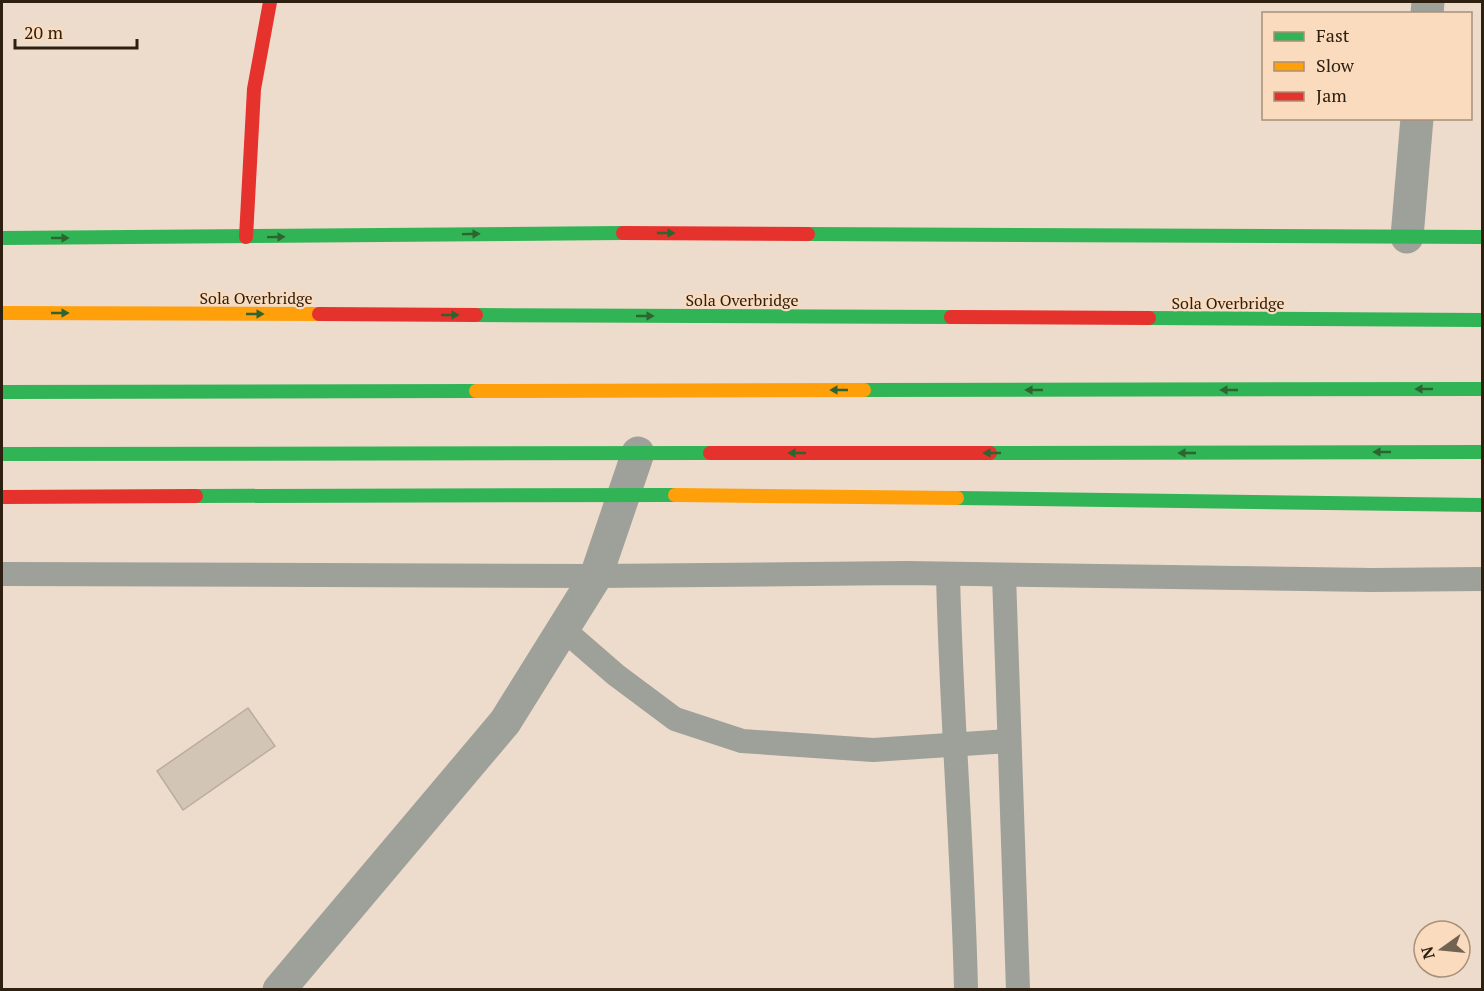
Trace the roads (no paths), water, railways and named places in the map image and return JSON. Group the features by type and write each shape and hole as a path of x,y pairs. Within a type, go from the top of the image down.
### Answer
{"main road":[{"path":"246,237 254,89 270,2"},
{"path":"2,238 607,233 1482,237"},
{"name":"Sola Overbridge","path":"2,313 1482,320"},
{"path":"2,392 1482,389"},
{"path":"2,454 1482,452"},
{"path":"2,497 625,494 1482,505"}],"street":[{"path":"1407,237 1417,120"},
{"path":"279,990 506,722 596,576 638,453"}],"lane":[{"path":"2,574 596,576 948,574 1373,580 1482,579"},
{"path":"948,574 949,645 956,743 966,990"},
{"path":"1004,575 1018,990"},
{"path":"563,629 616,675 675,719 742,741 873,750 1010,741"}]}
